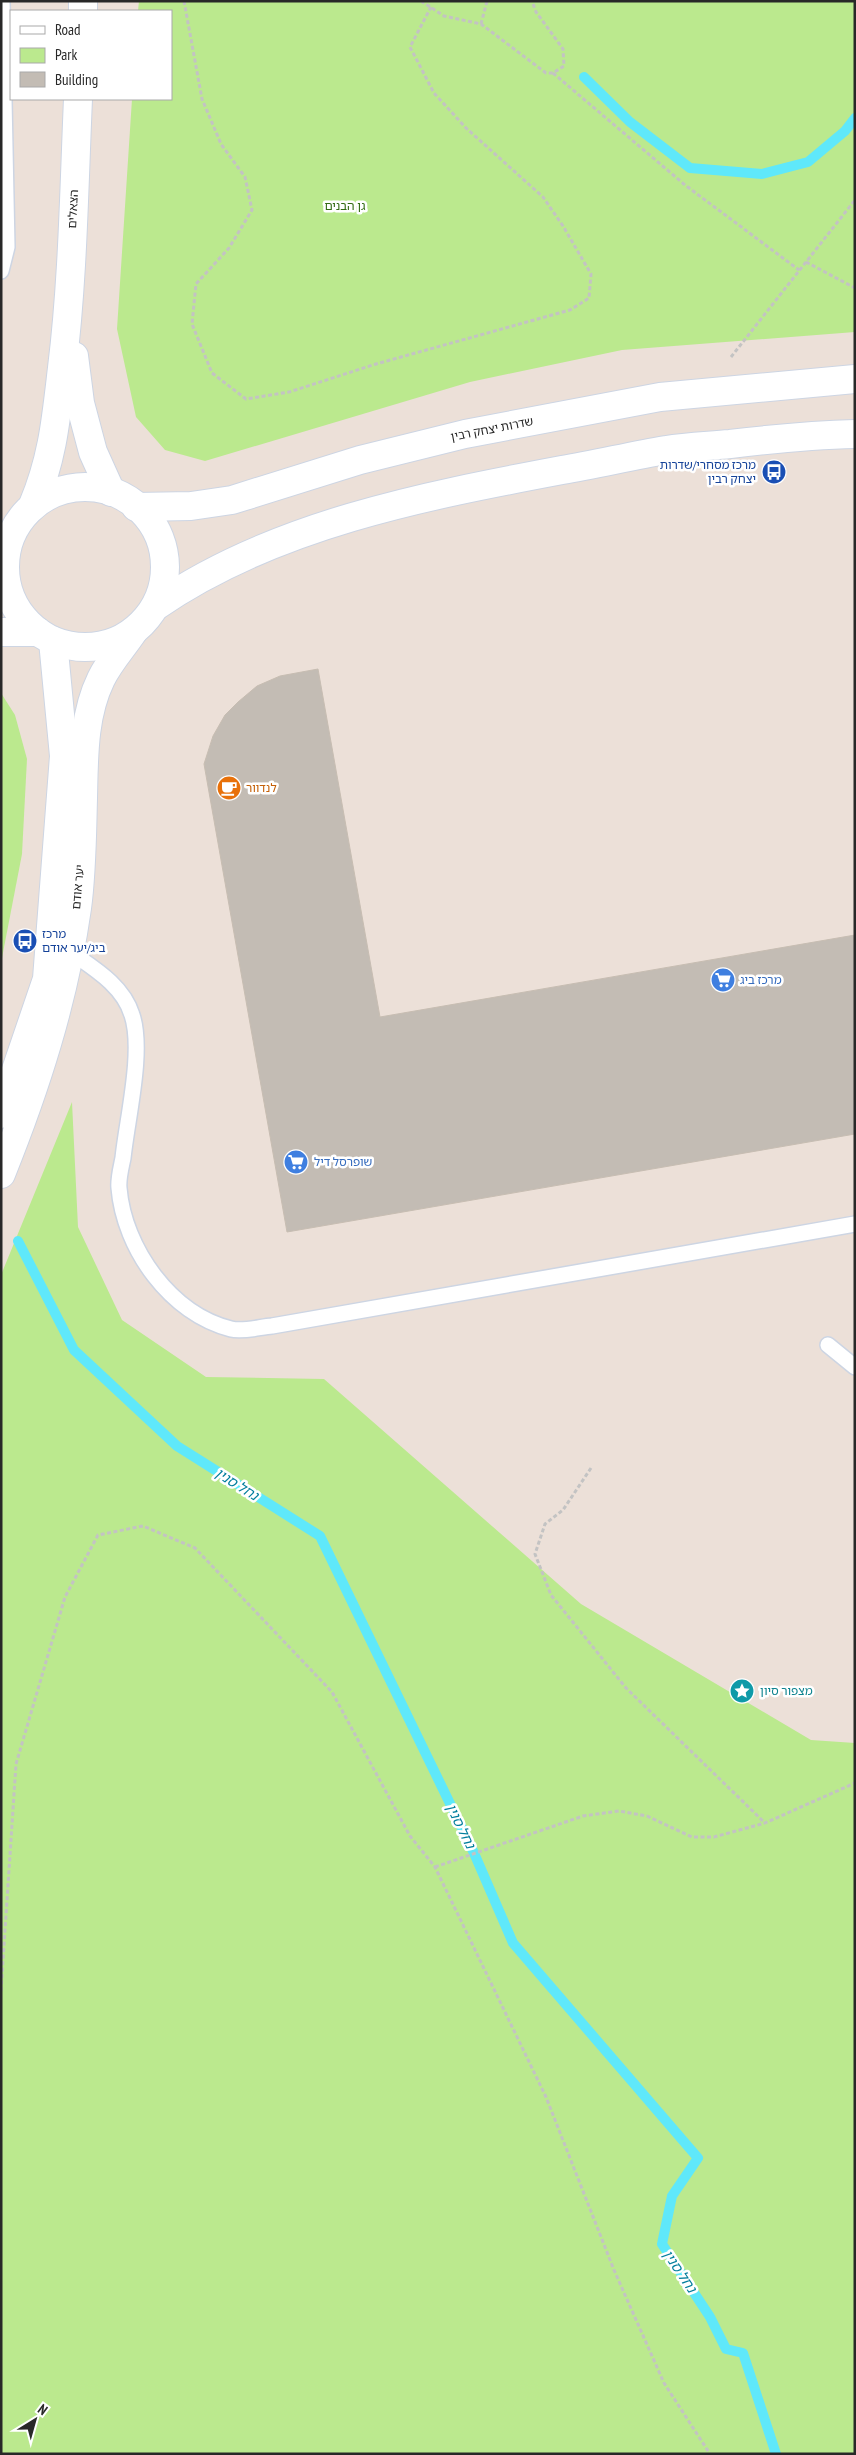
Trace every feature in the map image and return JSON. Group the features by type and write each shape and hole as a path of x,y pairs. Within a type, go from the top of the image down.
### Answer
{"main road":[{"name":"הצאלים","path":"33,505 46,473 55,434 68,319 78,100"},
{"name":"הצאלים","path":"68,319 80,403 93,452 111,492"},
{"name":"שדרות יצחק רבין","path":"136,507 191,506 232,500 360,460 465,434 660,397 855,379"},
{"path":"1,632 45,636 80,647 107,644 133,632 156,606 185,585 244,556 287,539 374,512 468,488 668,450 777,439 855,434"},
{"path":"45,636 21,616 8,591 4,546 20,519 33,505 58,491 72,488 101,488 127,498 147,516 164,551 164,579 156,606"},
{"name":"יער אודם","path":"1,1174 22,1121 49,1041 65,980 77,906 83,828 85,750 89,712 101,679 133,632"},
{"name":"יער אודם","path":"1,1114 47,979 64,756 45,636"}],"lane":[{"path":"1,271 7,247 2,1"},
{"path":"69,951 115,985 132,1014 137,1058 119,1188 128,1228 147,1265 171,1296 201,1319 233,1330 272,1326 855,1224"},
{"path":"828,1345 855,1367"}],"path":[{"path":"184,1 202,99 221,144 245,177 252,210 229,248 196,284 192,324 212,374 246,399 289,392 376,364 570,310 589,298 592,274 543,197 466,128 434,93 410,47 431,7"},
{"path":"421,1 444,16 482,24 546,73 554,73 564,66 563,49 536,12 532,1"},
{"path":"482,24 487,1"},
{"path":"554,73 685,185 799,270"},
{"path":"703,393 855,200"},
{"path":"806,262 855,288"},
{"path":"591,1468 563,1510 545,1524 535,1554 551,1595 626,1688 765,1822"},
{"path":"1,1991 16,1764 65,1597 98,1535 143,1526 194,1548 332,1692 410,1836 435,1866 546,2097 614,2270 664,2383 710,2454"},
{"path":"435,1866 584,1816 619,1811 647,1816 692,1837 714,1837 765,1822 855,1783"}],"green space":[{"name":"גן הבנים","path":"139,1 855,1 855,332 622,350 470,382 205,461 165,450 136,417 117,329 132,100 172,100 172,10 138,10"},
{"path":"1,693 15,715 27,759 22,854 1,963"},
{"path":"72,1102 78,1227 122,1320 206,1377 324,1379 581,1604 811,1740 855,1743 855,2454 1,2454 1,1275"}],"building":[{"name":"מרכז ביג","path":"318,669 380,1017 855,935 855,1134 287,1232 204,764 213,736 225,715 257,686 280,676"}],"waterway":[{"path":"584,77 630,122 690,168 762,174 808,162 845,131 855,118"},
{"name":"נחל סנין","path":"18,1241 74,1350 177,1446 320,1536 474,1853 513,1943 698,2158 672,2196 662,2244 710,2317 726,2349 743,2353 776,2454"}],"place":[{"name":"מרכז מסחרי/שדרות יצחק רבין","path":"774,472"},
{"name":"לנדוור","path":"229,788"},
{"name":"מרכז ביג/יער אודם","path":"25,941"},
{"name":"מרכז ביג","path":"723,980"},
{"name":"שופרסל דיל","path":"296,1162"},
{"name":"מצפור סיון","path":"742,1691"}]}
